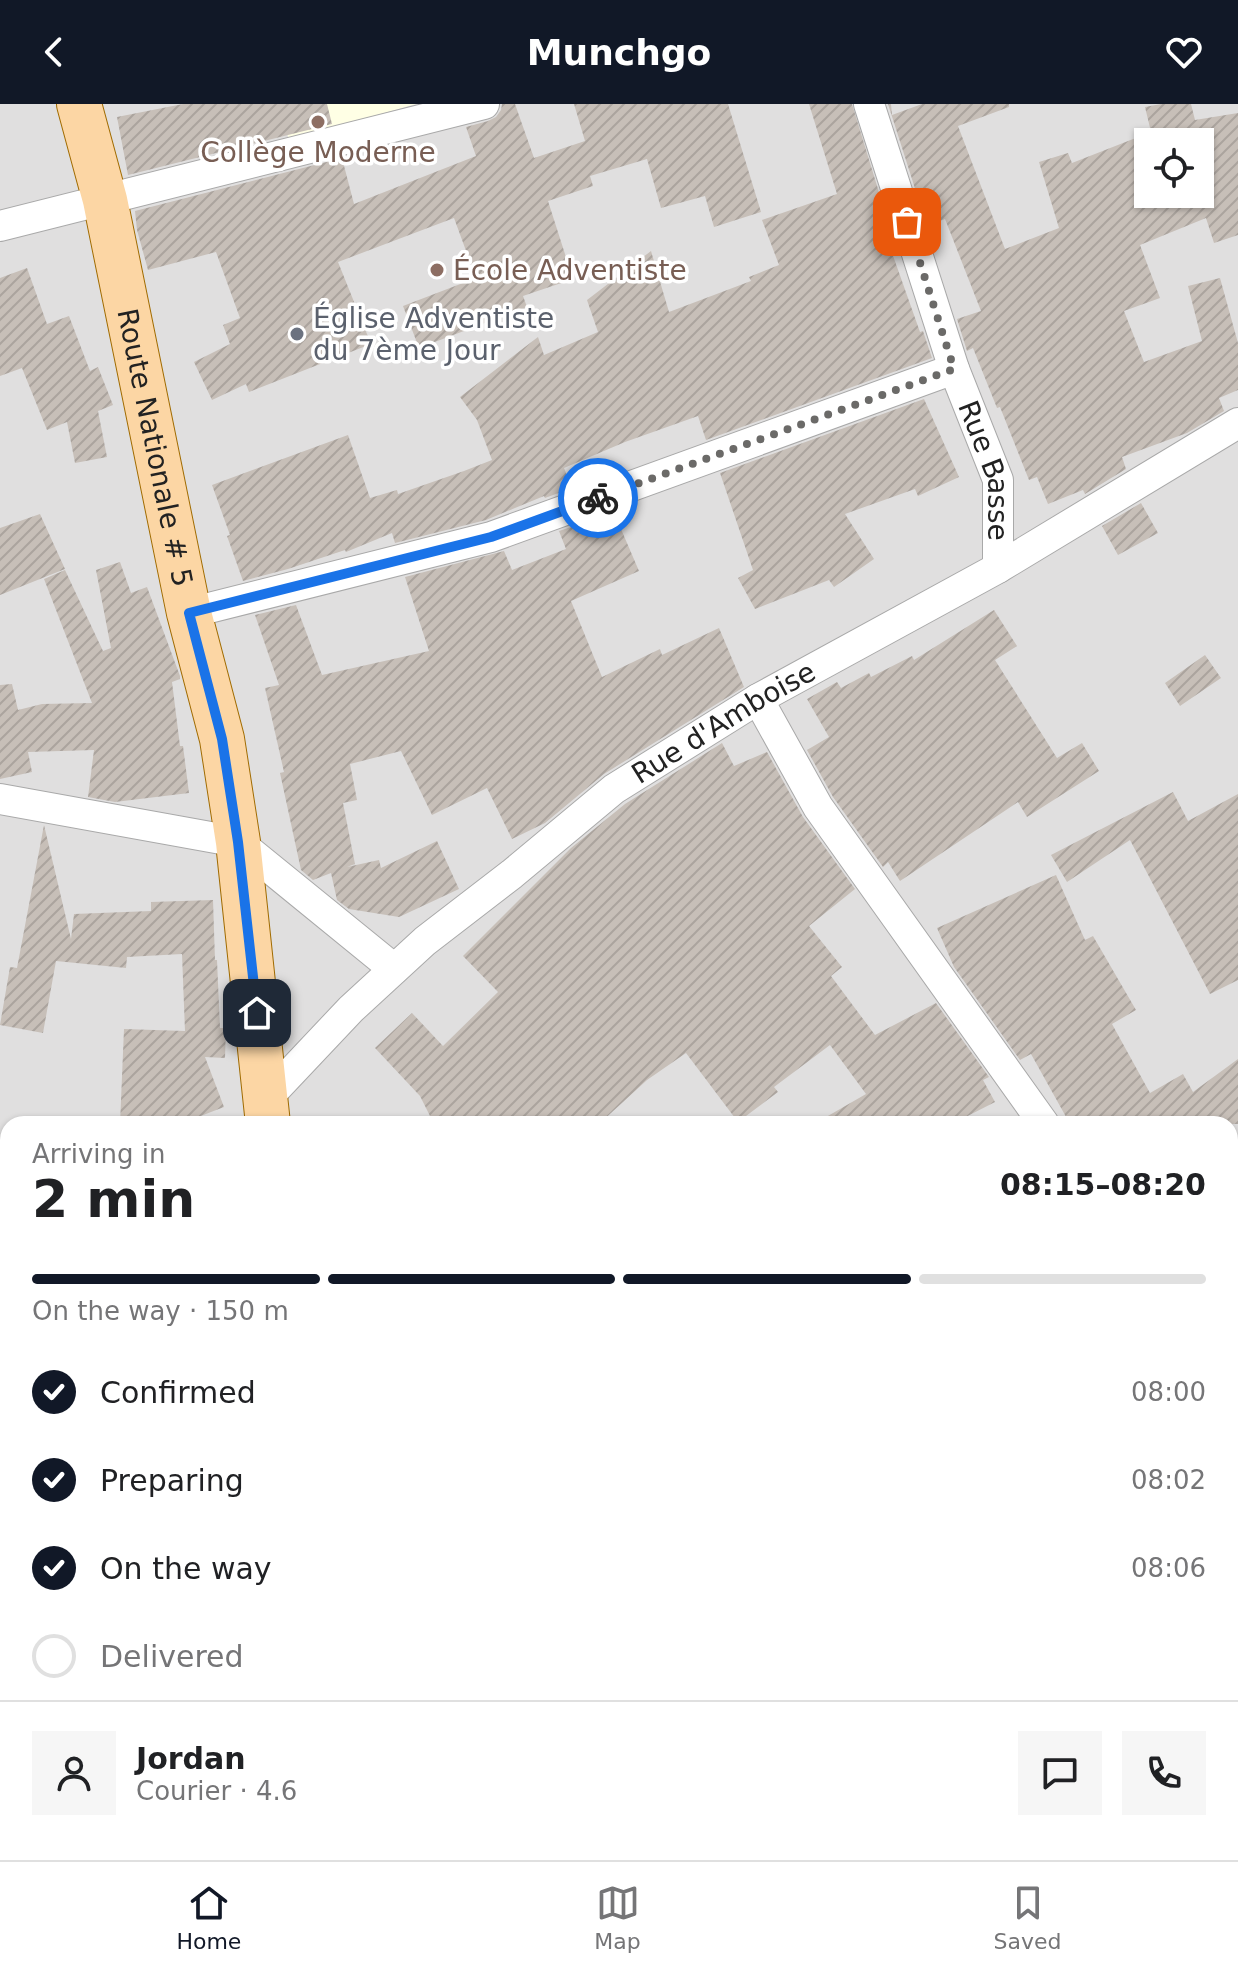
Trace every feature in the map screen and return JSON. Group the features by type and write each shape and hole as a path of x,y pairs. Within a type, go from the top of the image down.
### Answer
{"main road":[{"name":"Route Nationale # 5","path":"79,104 105,200 189,613 222,739 238,842 267,1116"}],"street":[{"path":"0,226 484,104"},
{"name":"Rue Basse","path":"869,104 954,369 998,480 998,568"},
{"path":"189,613 491,537 954,369"},
{"name":"Rue d'Amboise","path":"267,1116 351,1009 425,941 614,789 758,699 998,568 1238,423"},
{"path":"758,699 818,807 1038,1116"},
{"path":"0,799 238,842 394,969"}],"shaded area":[{"path":"0,104 1238,104 1238,1116 0,1116"},
{"name":"Collège Moderne","path":"278,104 416,104 289,140"}],"building":[{"path":"183,104 327,104 332,124 128,175 117,117"},
{"path":"502,104 515,104 534,158 585,141 574,104 728,104 761,212 714,227 705,196 661,208 647,159 590,176 593,186 548,201 573,279 523,296 527,307 419,348 403,306 476,278 454,218 338,262 371,344 249,392 246,384 212,400 194,362 230,344 223,325 240,318 216,252 148,270 135,211 342,158 354,204 476,156 466,127 496,117"},
{"path":"809,104 852,104 893,238 895,249 891,250 932,358 706,440 698,416 564,468 572,488 486,520 395,543 392,533 346,552 243,581 212,485 348,435 370,498 397,490 398,494 464,471 492,460 477,420 460,397 538,337 544,355 598,332 587,300 651,251 669,312 751,281 749,277 779,265 762,220 837,194"},
{"path":"888,104 891,104 892,115 922,104 1009,104 1009,107 958,126 1005,249 1059,228 1039,162 1068,153 1072,163 1134,139 1134,208 1214,208 1214,128 1150,128 1145,107 1191,104 1195,120 1238,113 1238,235 1214,243 1206,218 1140,245 1160,298 1124,311 1144,362 1202,341 1188,286 1220,278 1238,343 1238,390 1219,398 1224,411 1187,433 1122,457 1126,469 1085,494 1083,490 1048,504 1037,477 1029,480 973,348 967,351 957,319 981,311 945,219 927,226"},
{"path":"27,268 47,324 69,316 90,371 98,367 113,405 98,411 107,457 75,463 67,422 47,430 22,368 0,376 0,278"},
{"path":"924,399 959,477 918,496 915,489 845,514 874,559 834,587 829,580 755,609 738,578 753,570 720,473"},
{"path":"1141,503 1158,533 1118,555 1102,526"},
{"path":"40,514 65,569 0,595 0,528"},
{"path":"586,522 592,534 618,522 639,571 571,601 602,677 660,649 662,655 719,628 744,687 604,774 545,823 512,839 487,788 432,815 401,751 350,764 357,800 343,803 355,864 347,867 379,860 381,868 437,841 459,889 399,917 349,909 337,900 331,873 313,880 301,870 265,688 279,685 255,615 296,605 322,675 429,651 405,577 504,551 512,570 566,549 559,531"},
{"path":"120,562 131,593 147,587 180,676 172,682 189,793 115,802 88,797 94,750 28,752 32,772 0,779 0,685 12,684 18,710 42,704 92,703 44,579 65,570 103,651 111,648 96,570"},
{"path":"994,610 1017,646 995,660 1057,758 1082,743 1099,771 1027,817 1018,802 900,881 888,862 883,867 833,797 807,750 829,737 807,699 837,682 841,688 912,656 914,660"},
{"path":"1205,655 1221,678 1180,706 1165,683"},
{"path":"722,743 734,766 767,752 803,817 855,889 809,926 842,967 831,976 875,1035 936,1003 989,1077 983,1080 995,1102 968,1116 828,1116 866,1094 830,1045 774,1087 778,1092 746,1116 733,1116 686,1053 647,1080 608,1116 430,1116 420,1096 375,1048 412,1013 443,1046 498,992 463,956 571,848 625,804"},
{"path":"1173,792 1188,821 1238,794 1238,980 1210,994 1130,840 1067,882 1051,855"},
{"path":"44,825 71,939 74,914 151,911 151,902 213,900 220,1028 226,1028 225,1058 205,1057 224,1107 201,1116 120,1116 124,1029 185,1031 182,954 127,957 126,968 56,961 43,1033 0,1025 10,967 17,968"},
{"path":"1056,875 1085,940 1093,936 1136,1010 1112,1024 1150,1093 1183,1074 1193,1092 1238,1059 1238,1116 1066,1116 1031,1054 1020,1060 954,967 937,928"}],"way so far":[{"path":"598,498 954,369 907,222"}],"place":[{"name":"Collège Moderne","path":"318,122"},
{"name":"École Adventiste","path":"437,270"},
{"name":"Église Adventiste du 7ème Jour","path":"297,334"}],"route":[{"path":"257,1013 238,842 222,739 189,613 491,537 598,498"}]}
